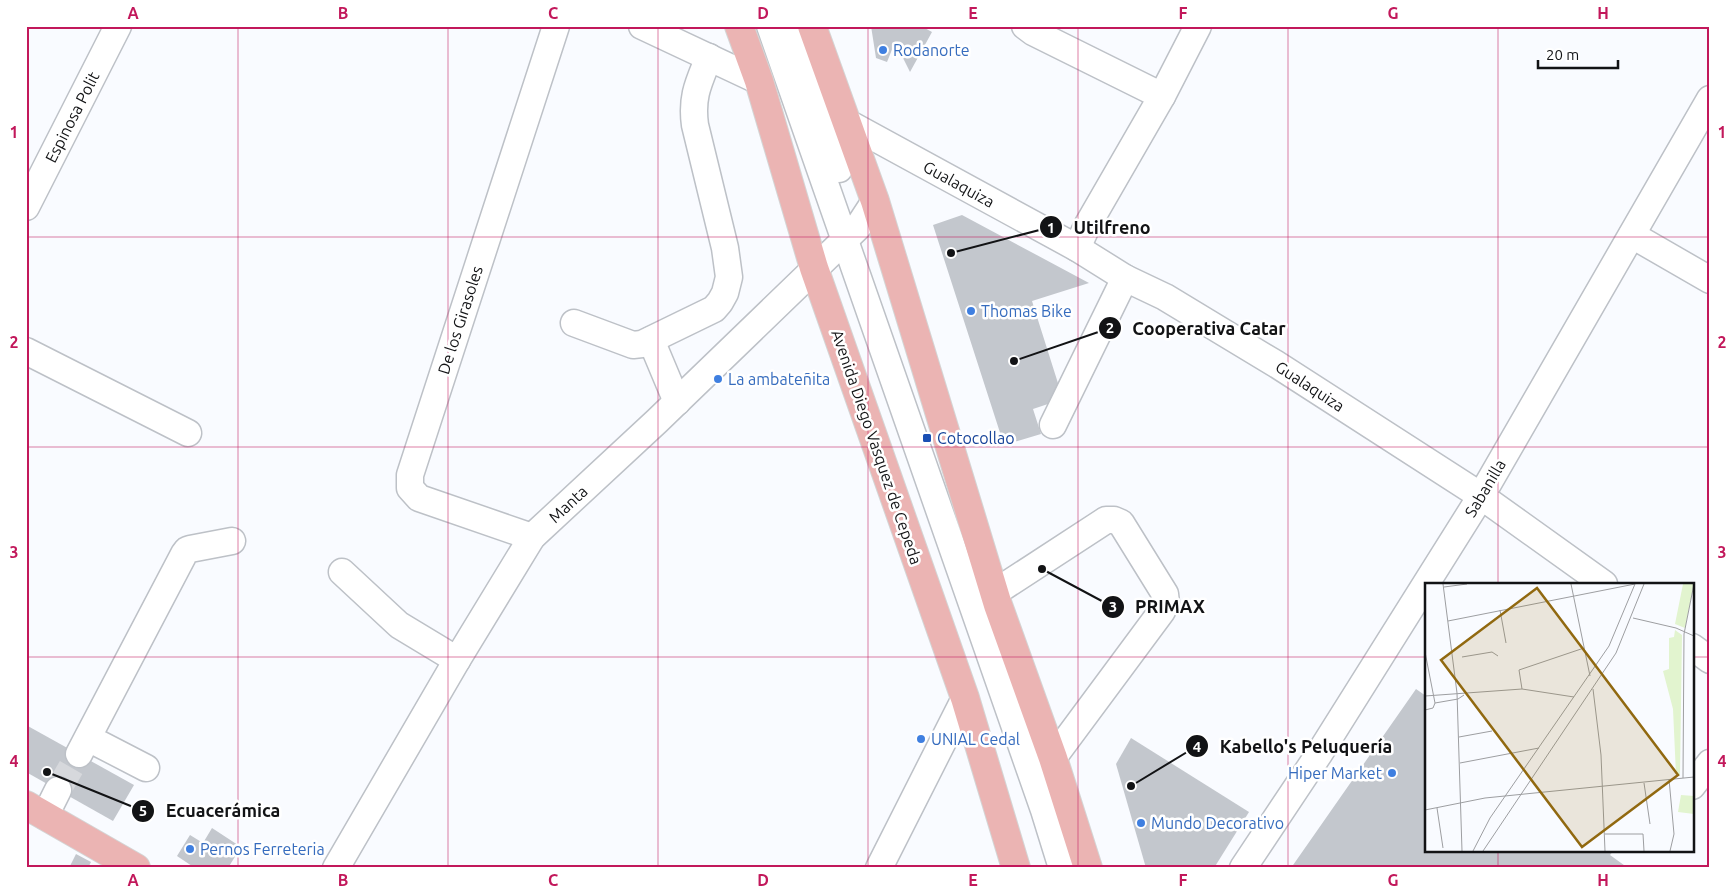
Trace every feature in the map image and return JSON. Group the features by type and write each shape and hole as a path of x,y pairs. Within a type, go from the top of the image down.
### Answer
{"main road":[{"name":"Avenida Diego Vasquez de Cepeda","path":"739,26 759,81 814,268 965,698 1016,868"},
{"path":"812,26 875,201 994,592 1053,758 1088,868"},
{"path":"36,810 136,868"}],"street":[{"name":"Espinosa Polit","path":"26,207 118,26"},
{"name":"De los Girasoles","path":"532,537 419,498 410,488 410,474 556,26"},
{"path":"642,26 759,81"},
{"path":"770,26 851,234 1069,868"},
{"path":"790,26 851,234 1062,868"},
{"path":"1025,26 1033,32 1162,96"},
{"path":"1076,248 1162,96 1198,26"},
{"path":"574,322 633,345 642,344 714,309 725,293 729,277 725,248 693,111 695,93 709,57"},
{"name":"Sabanilla","path":"1426,583 1481,496 1710,98"},
{"name":"Gualaquiza","path":"846,122 1076,248 1125,278 1165,298 1276,364 1481,496 1603,583"},
{"name":"Manta","path":"336,868 532,537 677,402 851,234 875,201"},
{"path":"1632,235 1710,280"},
{"path":"1053,425 1125,278"},
{"path":"650,340 677,402"},
{"path":"26,351 188,433"},
{"path":"994,592 1106,520 1114,520 1120,522 1165,594 1166,603 1162,611 1053,758"},
{"path":"146,768 83,746 184,554 190,549 232,541"},
{"path":"342,572 399,625 458,660"},
{"name":"Sabanilla","path":"1243,868 1319,754 1425,585"},
{"path":"1694,649 1710,660"},
{"path":"879,868 965,698"},
{"path":"1694,783 1710,763"},
{"path":"36,810 58,790"}],"building":[{"path":"871,26 921,26 932,32 910,72 895,42 887,62 876,58"},
{"path":"962,215 1089,283 1032,301 1063,399 1033,409 1041,434 1004,445 933,225"},
{"name":"Hiper Market","path":"1416,689 1425,695 1425,852 1612,852 1610,855 1628,868 1291,868"},
{"path":"26,725 134,785 113,821 26,772"},
{"path":"1131,738 1249,812 1214,868 1146,868 1116,764"},
{"path":"212,828 241,847 228,868 195,868 177,856 190,835 203,843"},
{"path":"76,854 91,862 88,868 69,868"}],"tunnel":[{"path":"58,790 79,754"}],"place":[{"name":"Rodanorte","path":"883,50"},
{"name":"Utilfreno","path":"951,253"},
{"name":"Thomas Bike","path":"971,311"},
{"name":"Cooperativa Catar","path":"1014,361"},
{"name":"La ambateñita","path":"718,379"},
{"name":"Cotocollao","path":"927,438"},
{"name":"PRIMAX","path":"1042,569"},
{"name":"UNIAL Cedal","path":"921,739"},
{"name":"Ecuacerámica","path":"47,772"},
{"name":"Hiper Market","path":"1392,773"},
{"name":"Kabello's Peluquería","path":"1131,786"},
{"name":"Mundo Decorativo","path":"1141,823"},
{"name":"Pernos Ferreteria","path":"190,849"}]}
